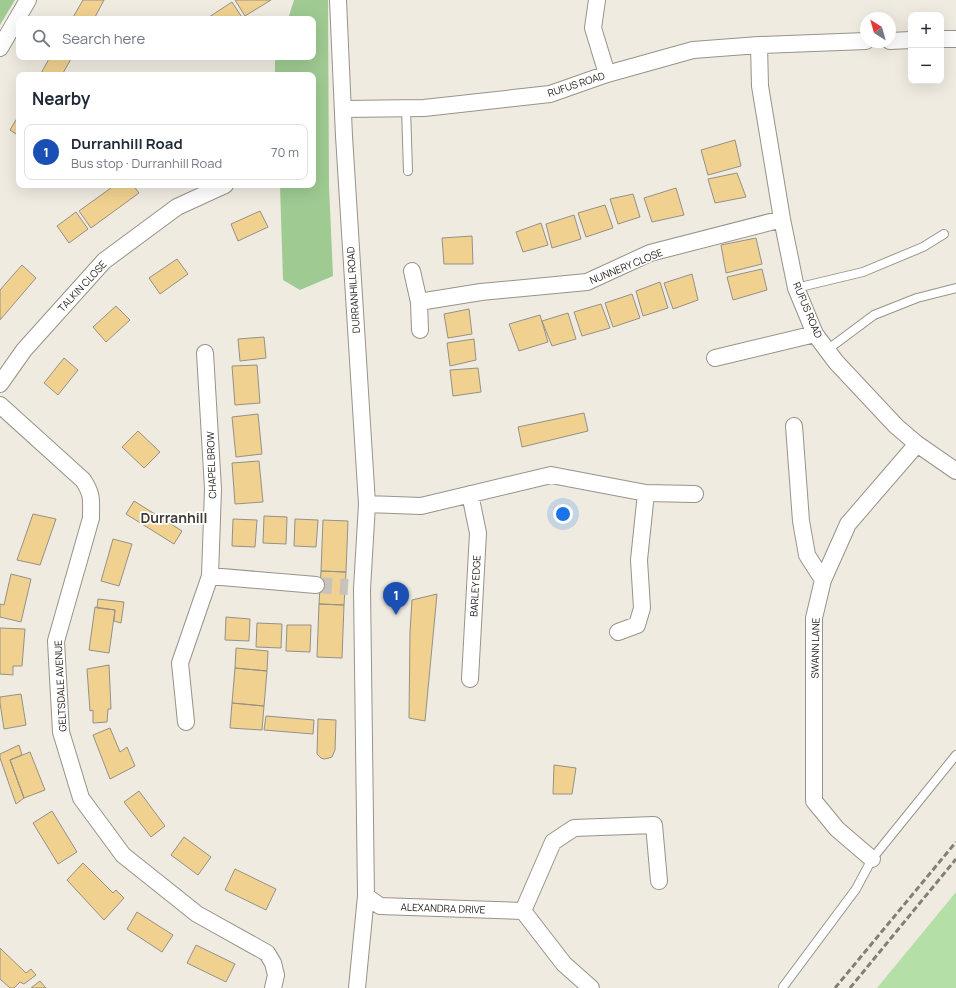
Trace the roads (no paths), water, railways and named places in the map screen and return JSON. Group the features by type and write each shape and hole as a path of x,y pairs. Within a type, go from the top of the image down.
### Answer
{"street":[{"path":"19,16 28,0"},
{"name":"DURRANHILL ROAD","path":"338,0 344,144 367,504 355,588 366,896 357,988"},
{"path":"597,0 593,28 607,74"},
{"path":"0,48 16,21"},
{"path":"944,39 956,39"},
{"path":"896,41 908,40"},
{"name":"RUFUS ROAD","path":"343,109 424,108 550,94 607,74 693,50 759,45 860,42"},
{"name":"RUFUS ROAD","path":"759,45 760,86 782,219 796,288 815,334 836,362 896,426 917,444 956,471"},
{"name":"TALKIN CLOSE","path":"0,384 24,350 104,261 177,207 218,188"},
{"name":"NUNNERY CLOSE","path":"419,302 481,292 587,282 650,253 782,219"},
{"path":"412,271 419,302 420,330"},
{"path":"715,358 815,334"},
{"name":"CHAPEL BROW","path":"186,722 180,663 210,576 213,489 205,353"},
{"name":"GELTSDALE AVENUE","path":"0,406 83,480 89,489 92,499 91,518 56,641 61,732 81,798 123,855 197,914 267,953 273,963 276,975 273,988"},
{"path":"794,426 801,521 808,555 823,580"},
{"name":"SWANN LANE","path":"872,858 837,829 814,801 814,618 823,580 848,524 917,444"},
{"path":"367,504 421,506 551,475 646,493 695,494"},
{"path":"618,632 636,625 642,608 639,560 646,493"},
{"name":"BARLEY EDGE","path":"470,494 478,533 470,679"},
{"path":"210,576 316,585"},
{"path":"591,988 564,964 523,911 553,842 574,828 654,825 659,881"},
{"name":"ALEXANDRA DRIVE","path":"366,896 380,906 523,911"}],"lane":[{"path":"406,108 408,171"},
{"path":"796,288 863,272 923,247 944,234"},
{"path":"827,350 874,315 917,298 956,288"},
{"path":"783,987 856,889 872,858 956,755"}],"tunnel":[{"path":"316,585 348,587"}],"railway":[{"path":"835,988 956,842"},
{"path":"850,988 956,859"}],"place":[{"name":"Durranhill Road","path":"396,615"}],"district":[{"name":"Durranhill","path":"174,517"}]}
